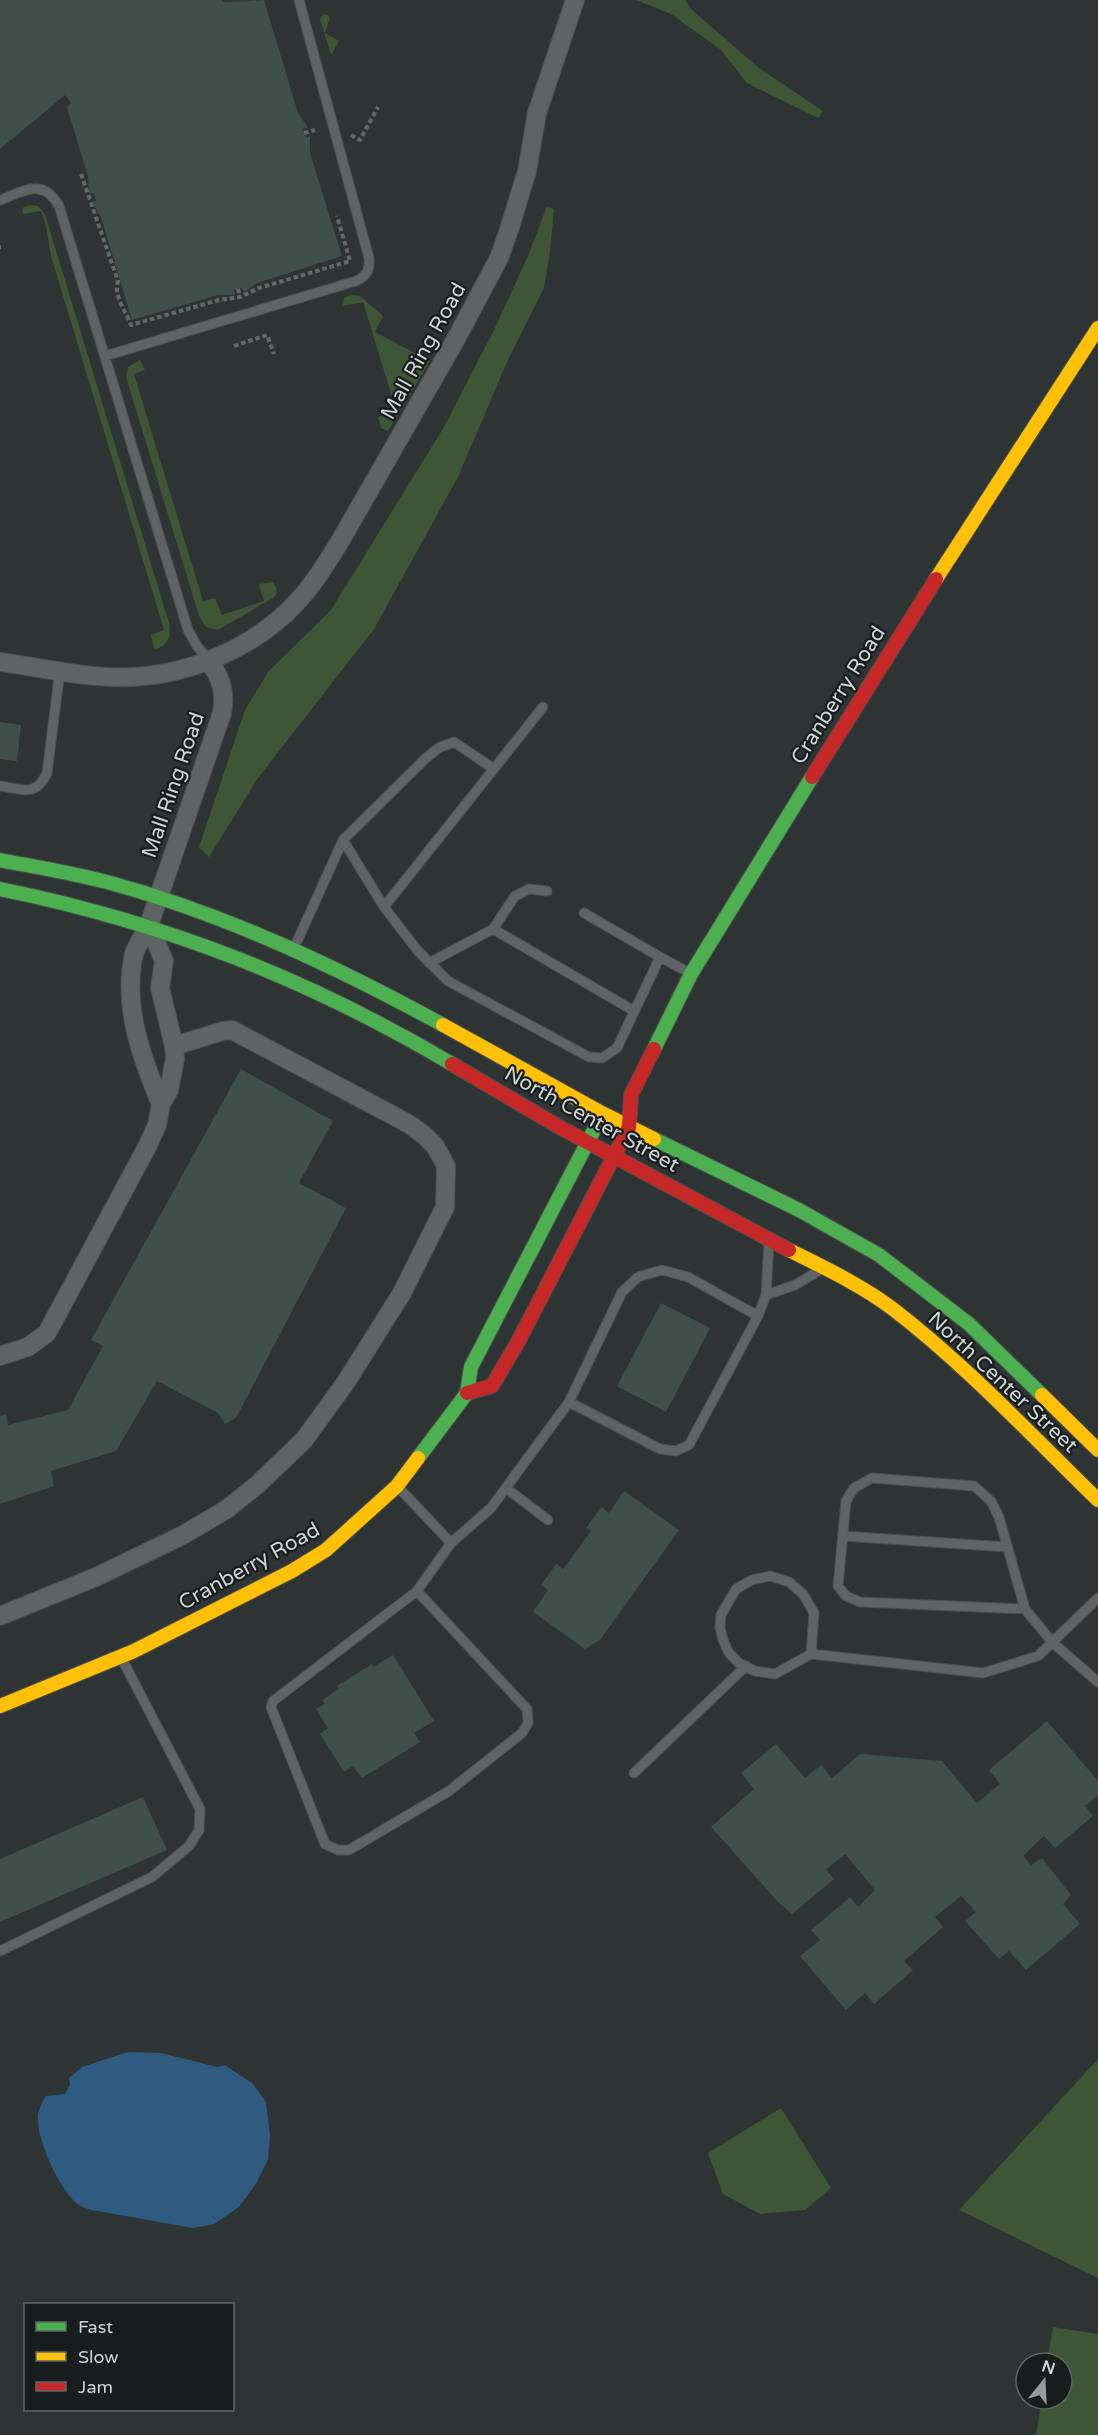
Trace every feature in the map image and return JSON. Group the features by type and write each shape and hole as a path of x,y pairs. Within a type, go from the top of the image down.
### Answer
{"street":[{"name":"Mall Ring Road","path":"0,663 132,677 169,671 209,661 240,646 276,621 296,603 319,574 456,339 499,258 526,171 537,113 575,0"},
{"name":"Cranberry Road","path":"467,1393 492,1386 519,1340 615,1157 629,1127 631,1095 692,974 777,832 974,518 1098,328"},
{"name":"Mall Ring Road","path":"161,1104 142,1060 133,1017 131,986 134,952 149,925 222,713 225,699 223,685 209,661"},
{"name":"North Center Street","path":"0,860 107,882 255,933 293,949 366,983 629,1127 799,1210 879,1255 969,1324 1098,1450"},
{"name":"North Center Street","path":"0,890 69,903 149,925 253,963 368,1017 587,1142 826,1267 890,1308 956,1361 1098,1500"},
{"path":"0,1356 28,1347 47,1333 148,1145 157,1125 161,1104 170,1090 174,1046 160,988 164,961 149,925"},
{"path":"0,1616 96,1577 183,1535 227,1509 258,1485 304,1440 346,1382 402,1293 445,1207 446,1166 435,1146 409,1124 232,1030 174,1046"},
{"path":"602,1113 631,1095"},
{"name":"Cranberry Road","path":"0,1705 121,1657 211,1614 309,1561 358,1523 397,1486 467,1393 471,1367 602,1113"}],"lane":[{"path":"105,356 356,281 369,272 369,258 299,0"},
{"path":"0,200 38,188 47,191 59,206 188,630 209,661"},
{"path":"0,786 31,790 40,786 47,773 60,670"},
{"path":"384,907 543,707"},
{"path":"293,949 343,840 427,757 440,747 454,742 494,769"},
{"path":"343,840 384,907 418,951 448,981 589,1057 602,1058 617,1047 660,957"},
{"path":"429,963 493,929 515,896 529,889 547,891"},
{"path":"584,913 692,974"},
{"path":"493,929 634,1011"},
{"path":"569,1402 660,1449 676,1451 689,1445 758,1316 766,1295 769,1239"},
{"path":"766,1295 795,1285 826,1267"},
{"path":"417,1592 528,1709 528,1723 522,1733 450,1791 349,1850 338,1850 325,1844 272,1707 273,1701 417,1592 451,1544 491,1508 569,1402 622,1292 638,1276 662,1270 688,1277 758,1316"},
{"path":"1025,1609 860,1602 846,1596 838,1586 846,1501 854,1488 872,1478 975,1486 992,1501 999,1516 1025,1609 1052,1642 1098,1683"},
{"path":"397,1486 451,1544"},
{"path":"506,1488 548,1520"},
{"path":"843,1536 1008,1547"},
{"path":"811,1654 814,1612 803,1594 789,1582 770,1576 752,1580 736,1589 722,1615 720,1628 723,1640 729,1653 746,1666 755,1671 775,1674 811,1654 983,1673 1038,1656 1098,1598"},
{"path":"0,1951 153,1877 189,1846 199,1830 200,1809 121,1657"},
{"path":"634,1773 746,1666"}],"path":[{"path":"348,133 360,140 378,107"},
{"path":"304,133 315,130"},
{"path":"81,174 118,281 115,288 131,325 219,300 254,293 350,261 337,216"},
{"path":"89,199 95,197"},
{"path":"238,289 240,297"},
{"path":"234,345 267,334 274,354"}],"green space":[{"path":"636,0 685,0 692,10 759,68 823,111 818,118 747,83 721,50 671,14"},
{"path":"323,14 330,18 325,33 339,41 331,55 320,19"},
{"path":"30,205 38,206 45,214 169,623 168,639 157,649 154,648 151,635 164,630 51,256 41,211 23,214 22,208"},
{"path":"547,206 554,209 544,288 507,362 458,477 374,629 258,778 209,857 199,847 245,710 268,672 331,610 444,427 494,330 528,256"},
{"path":"350,295 360,296 383,316 375,332 430,361 388,431 381,428 378,417 396,410 363,302 343,306 344,298"},
{"path":"140,360 145,370 134,374 203,601 215,598 222,615 264,601 260,584 272,582 276,588 273,598 218,630 206,627 199,616 126,377 128,367"},
{"path":"1098,2059 1098,2278 959,2210"},
{"path":"781,2108 831,2188 805,2210 760,2214 723,2194 708,2153"},
{"path":"1053,2327 1098,2334 1098,2435 1036,2435 1040,2411 1074,2411 1074,2351 1049,2351"}],"water":[{"path":"128,2052 161,2053 217,2067 225,2065 253,2084 266,2102 270,2136 268,2159 257,2182 239,2207 214,2224 193,2228 87,2209 72,2199 52,2167 42,2143 38,2122 40,2108 46,2096 65,2094 70,2085 69,2078 82,2067"}],"building":[{"path":"0,0 222,0 223,2 264,0 298,113 308,127 303,129 304,133 306,137 310,136 310,153 342,256 257,283 244,292 242,288 234,290 235,295 218,295 132,320 101,217 92,202 96,201 94,193 89,194 88,177 67,107 71,103 65,95 0,149"},
{"path":"0,722 21,725 17,761 0,759"},
{"path":"241,1069 333,1121 299,1183 346,1208 236,1418 225,1424 218,1413 157,1381 116,1451 51,1471 54,1486 0,1504 0,1416 6,1414 8,1425 68,1410 103,1346 91,1340"},
{"path":"661,1303 710,1328 666,1412 617,1386"},
{"path":"624,1491 679,1530 600,1640 585,1649 533,1612 548,1590 541,1585 556,1564 563,1569 591,1531 586,1528 601,1507 609,1513"},
{"path":"393,1655 434,1721 414,1733 420,1742 362,1778 353,1766 344,1772 320,1734 328,1728 316,1709 325,1704 322,1700 339,1689 337,1686 372,1664 373,1667"},
{"path":"1047,1721 1098,1781 1098,1795 1085,1806 1093,1816 1055,1848 1044,1836 1023,1856 1031,1865 1042,1858 1071,1895 1063,1904 1080,1924 1026,1970 1009,1951 999,1959 965,1921 976,1912 961,1896 935,1917 943,1927 904,1961 913,1970 874,2004 865,1993 846,2010 800,1956 820,1940 811,1930 850,1897 858,1907 875,1890 845,1854 826,1870 834,1879 792,1914 779,1903 711,1827 754,1789 741,1773 776,1744 805,1778 821,1765 832,1778 860,1754 942,1761 977,1803 1000,1784 989,1770"},
{"path":"143,1797 167,1850 0,1922 0,1859"}],"traffic: fast":[{"path":"654,1049 691,974 812,777"},
{"path":"0,860 107,882 237,926 321,963 443,1025"},
{"path":"0,889 120,918 234,957 344,1005 452,1064"},
{"path":"418,1458 467,1393 471,1367 595,1128"},
{"path":"654,1139 799,1210 879,1255 969,1324 1042,1395"}],"traffic: slow":[{"path":"936,579 1098,328"},
{"path":"443,1025 602,1113 654,1139"},
{"path":"789,1250 842,1277 893,1309 947,1354 1098,1500"},
{"path":"1042,1395 1098,1450"},
{"path":"0,1706 134,1651 292,1571 326,1550 397,1486 418,1458"}],"traffic: jam":[{"path":"812,777 936,579"},
{"path":"467,1393 492,1386 519,1340 629,1127 631,1095 654,1049"},
{"path":"452,1064 561,1128 789,1250"}]}
